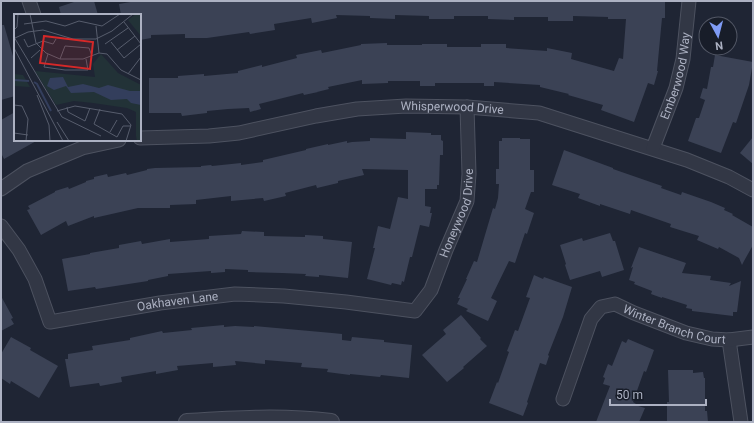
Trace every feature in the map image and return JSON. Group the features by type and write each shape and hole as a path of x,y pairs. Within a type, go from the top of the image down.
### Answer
{"street":[{"path":"29,1 34,14"},
{"name":"Emberwood Way","path":"653,148 676,88 683,59 689,1"},
{"name":"Whisperwood Drive","path":"141,138 209,136 239,133 316,116 357,109 406,106 467,107 539,113 688,160 729,177 753,190"},
{"name":"Honeywood Drive","path":"415,311 432,290 446,250 467,201 469,174 467,107"},
{"path":"1,189 27,171 80,144 109,141"},
{"name":"Oakhaven Lane","path":"1,226 19,250 35,279 50,322 160,303 235,294 284,296 415,311"},
{"name":"Winter Branch Court","path":"563,400 591,319 601,307 615,304 686,333 729,340 753,337"},
{"path":"729,340 741,422"},
{"path":"187,422 234,419 309,420 331,422"}],"building":[{"path":"77,1 94,1 98,14 61,14 59,7"},
{"path":"136,1 665,1 665,18 662,18 658,71 654,85 648,83 634,122 601,110 603,105 568,95 569,94 540,87 540,85 494,82 494,86 484,86 484,83 435,83 435,86 420,86 420,81 388,81 388,83 362,84 362,80 328,87 329,89 318,92 304,95 303,93 259,104 261,109 250,112 249,108 228,109 182,116 181,113 149,113 149,78 178,78 178,76 204,74 204,76 238,73 238,71 262,65 262,67 297,58 296,55 321,50 322,53 361,44 387,43 387,45 447,44 447,47 481,47 481,44 506,44 506,48 547,51 547,48 572,53 571,59 614,71 619,58 623,59 626,19 573,16 573,21 548,21 548,17 514,17 514,20 488,19 488,16 454,16 454,19 429,19 429,16 395,15 395,19 370,18 370,16 336,15 337,18 312,23 311,18 274,24 275,30 250,34 249,32 207,38 185,38 185,34 151,35 151,38 141,40 141,14 121,14 119,4"},
{"path":"1,25 4,25 14,60 14,96 1,100"},
{"path":"715,56 753,62 749,85 736,123 733,122 721,153 688,141 696,118 699,118 705,100 700,98 703,88 707,89 711,67 713,67"},
{"path":"14,113 14,141 36,141 4,159 1,153 1,120"},
{"path":"406,132 441,135 441,140 443,141 443,155 440,155 439,185 437,185 437,189 425,189 425,206 431,207 430,213 432,213 429,227 420,225 412,257 410,257 404,282 402,281 401,285 392,283 391,285 367,279 375,248 373,248 378,226 390,229 398,197 408,199 408,170 362,169 364,175 317,188 316,185 285,193 286,196 264,201 263,198 231,201 231,196 196,200 196,204 170,205 170,208 138,208 94,218 94,216 68,226 66,221 41,235 27,210 30,209 28,206 55,191 68,187 69,189 94,179 94,177 107,174 108,177 126,173 127,175 155,168 201,167 241,163 241,165 263,162 263,160 328,144 347,141 347,143 370,141 370,138 406,139"},
{"path":"753,137 753,164 740,153"},
{"path":"502,138 530,139 530,170 534,170 534,192 531,192 525,209 534,213 527,234 525,233 515,263 509,261 491,298 497,301 488,321 466,311 468,309 457,304 460,298 458,298 474,261 477,262 493,208 495,209 498,198 499,184 496,184 496,169 499,169 499,141 502,141"},
{"path":"564,150 662,186 661,188 681,195 682,192 725,208 724,210 753,227 753,245 742,265 739,258 719,247 718,249 697,240 699,236 670,227 671,224 631,210 630,214 600,204 600,206 578,198 580,194 552,185"},
{"path":"242,231 264,232 264,236 323,236 323,239 352,242 348,278 319,275 319,277 305,276 306,274 248,272 248,270 225,269 225,272 211,273 211,271 168,274 168,276 148,281 96,289 95,287 68,291 62,259 119,248 119,245 141,241 142,244 170,239 170,242 209,239 209,236 241,234"},
{"path":"610,233 613,241 615,241 624,270 602,277 600,271 570,280 560,245 582,238 583,241"},
{"path":"639,247 686,263 682,273 711,276 710,280 731,283 729,286 741,281 737,312 733,312 733,316 692,311 692,309 686,308 687,305 651,294 652,291 634,284 635,282 629,280 633,267 631,268"},
{"path":"534,275 572,287 563,317 548,355 546,365 540,363 523,416 489,403 497,382 498,383 509,352 507,351 515,330 518,331 530,298 526,297"},
{"path":"1,296 13,318 11,319 14,324 1,331"},
{"path":"461,315 487,346 447,382 422,355 446,334 443,330"},
{"path":"224,325 224,327 254,326 342,334 342,340 351,341 352,337 384,340 384,342 412,345 409,378 381,375 380,377 350,375 327,372 328,369 301,367 302,363 265,360 265,364 235,361 236,365 213,367 213,363 177,366 178,370 156,374 156,371 121,377 122,382 100,386 99,383 70,387 65,359 68,359 68,354 93,350 92,346 130,340 130,338 162,331 163,333 192,330 191,328"},
{"path":"11,337 58,366 39,398 11,381 10,384 1,378 1,354"},
{"path":"628,339 654,350 646,372 644,371 633,402 636,404 635,405 645,408 639,422 596,422 610,386 603,384 605,378 603,377 608,364 612,366 622,341 626,343"},
{"path":"668,370 693,370 693,373 703,372 705,378 705,411 707,411 708,422 667,422 667,402 669,402"}]}
